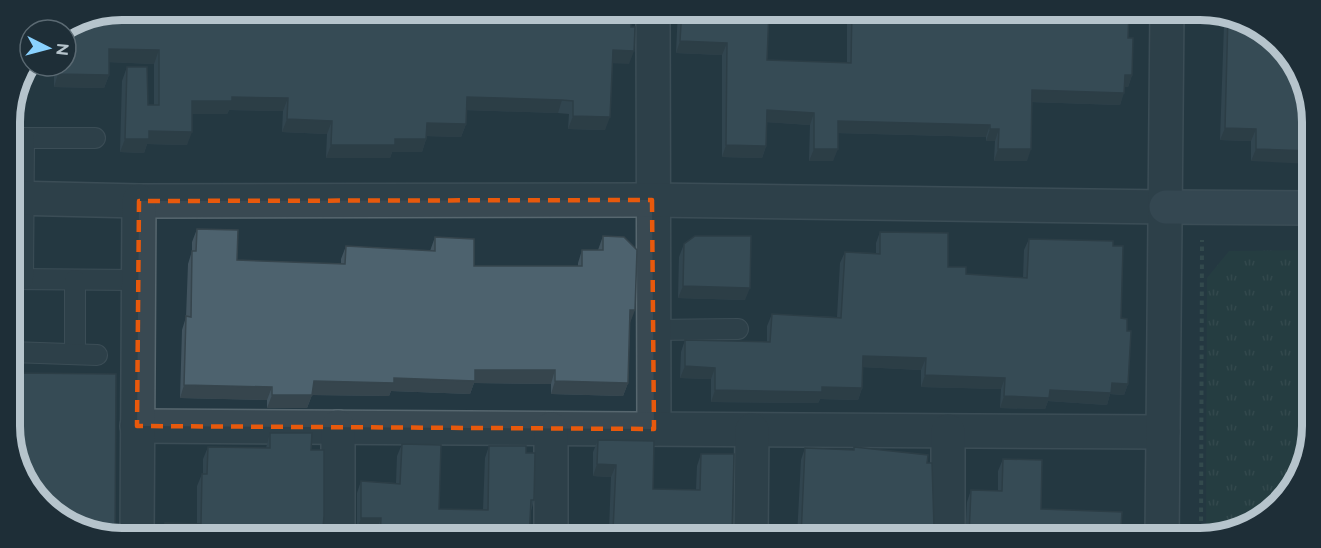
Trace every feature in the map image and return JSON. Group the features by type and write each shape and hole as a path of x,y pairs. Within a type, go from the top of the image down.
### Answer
{"street":[{"path":"653,20 654,429"},
{"path":"1162,528 1167,20"},
{"path":"20,198 139,201 652,201 1302,208"},
{"path":"137,528 139,201"},
{"path":"137,426 1163,432"},
{"path":"338,427 338,528"},
{"path":"551,429 551,528"},
{"path":"751,528 752,430"},
{"path":"948,431 948,528"}],"lane":[{"path":"20,138 95,138"},
{"path":"20,279 138,280"},
{"path":"75,280 75,354"},
{"path":"653,330 738,329"},
{"path":"20,352 97,355"}],"path":[{"path":"1201,528 1202,207"}],"highlighted area":[{"path":"652,200 654,429 137,426 139,201"}],"green space":[{"path":"1302,250 1302,427 1300,447 1294,466 1272,499 1245,518 1220,527 1206,528 1207,278 1229,251"}],"building":[{"path":"121,20 631,20 631,27 635,27 634,51 613,50 610,117 573,116 573,101 467,97 466,124 427,123 426,139 395,139 395,145 331,145 332,121 287,119 288,98 232,97 232,101 192,101 192,132 149,131 149,139 125,139 127,67 147,67 148,105 159,105 159,50 109,49 109,75 78,74 78,29 101,21"},
{"path":"681,20 769,20 767,60 851,63 852,20 1129,20 1128,38 1133,38 1132,75 1125,75 1124,93 1032,90 1031,149 998,149 999,129 990,129 990,125 838,121 838,149 814,149 814,113 767,110 766,146 726,145 727,43 680,41"},
{"path":"1228,23 1251,33 1262,41 1272,49 1288,70 1301,108 1302,151 1256,149 1256,129 1225,128"},
{"path":"197,229 238,230 237,260 345,264 346,246 435,251 435,237 474,239 474,266 582,266 582,250 603,250 603,236 624,237 637,250 635,310 630,310 628,383 555,381 555,370 475,370 475,381 394,378 394,383 314,381 312,395 272,395 272,387 184,385 186,316 191,317 192,251 196,251"},
{"path":"880,232 948,233 948,267 966,267 966,274 1027,278 1029,239 1113,241 1113,246 1123,246 1121,318 1127,319 1127,331 1131,331 1128,384 1112,383 1111,393 1050,390 1049,398 1004,396 1005,378 925,375 926,358 863,356 862,388 822,387 822,392 715,390 715,368 685,366 685,340 770,342 772,314 841,318 845,252 880,254"},
{"path":"695,236 751,236 750,288 683,286 684,244"},
{"path":"20,373 116,374 115,528 101,527 70,515 49,499 33,478 20,440"},
{"path":"270,433 312,433 311,450 324,450 323,528 165,528 165,523 201,524 202,474 207,474 208,447 270,448"},
{"path":"598,440 654,441 653,489 700,490 701,454 734,454 732,528 613,528 616,465 597,464"},
{"path":"402,444 441,445 439,509 488,510 489,446 526,446 526,453 535,453 534,500 531,500 530,528 381,528 381,518 361,518 361,481 400,484"},
{"path":"854,447 928,455 927,463 932,463 934,528 801,528 805,448 854,450"},
{"path":"1003,459 1042,460 1041,509 1122,512 1121,528 969,528 971,490 1002,491"}]}
